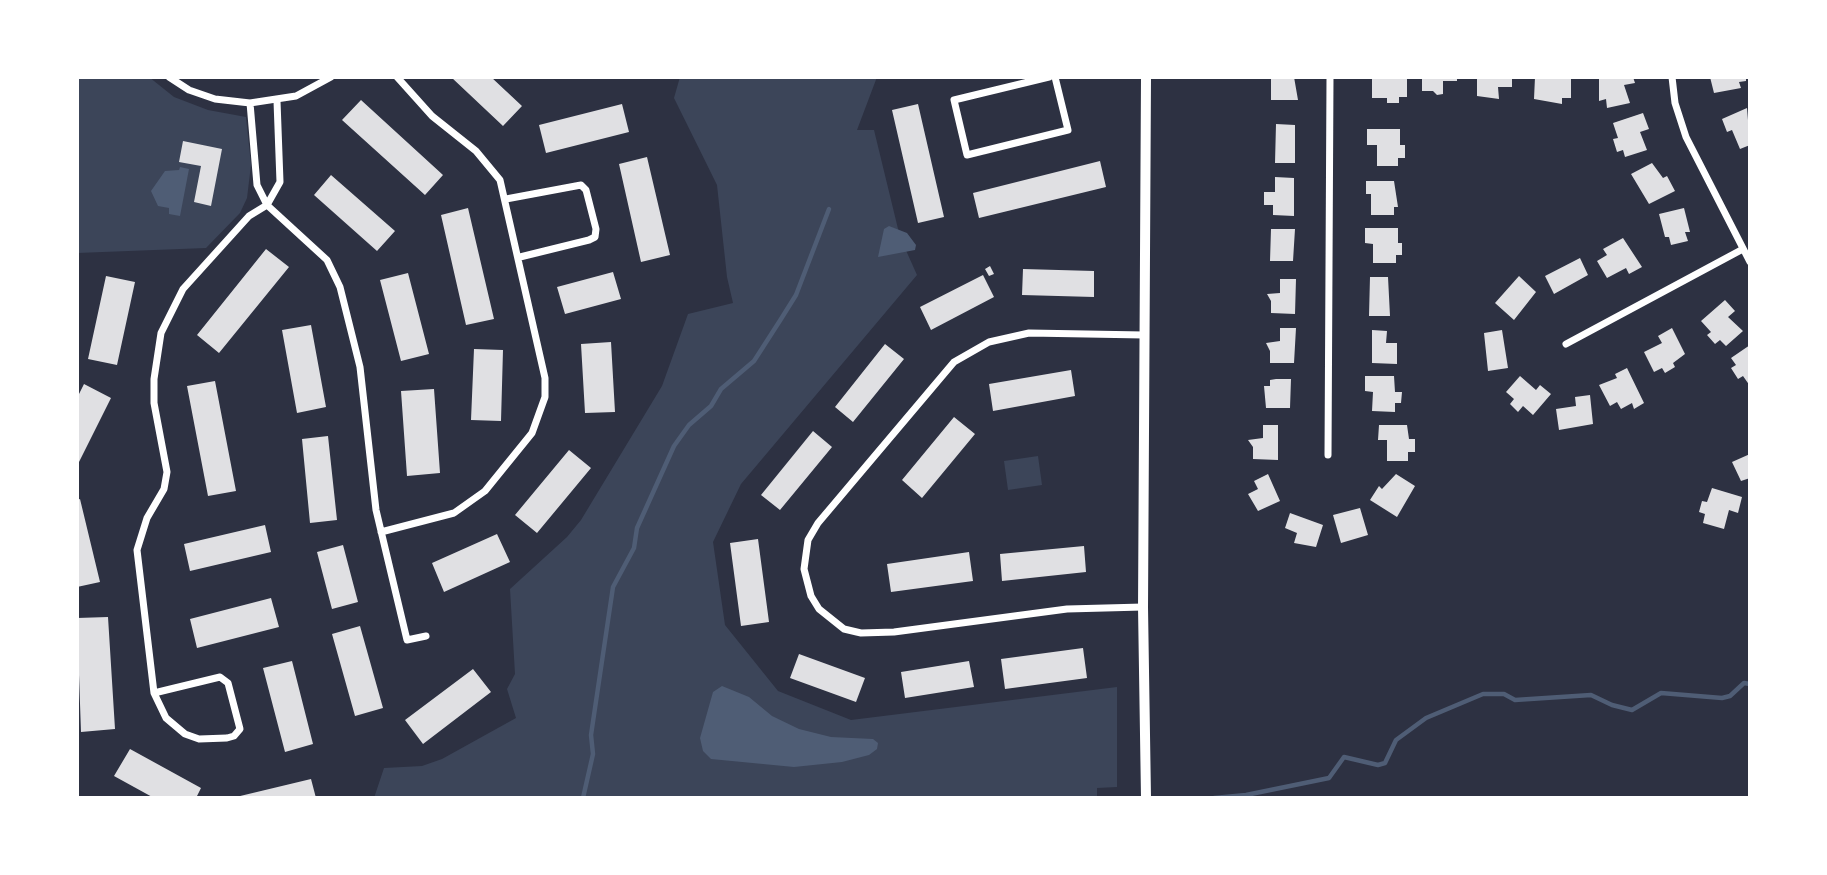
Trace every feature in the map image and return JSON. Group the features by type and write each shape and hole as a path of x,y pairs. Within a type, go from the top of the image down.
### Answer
{"main road":[{"path":"1146,77 1143,607 1146,798"}],"street":[{"path":"169,77 189,90 215,99 250,103 296,96 331,77"},
{"path":"381,532 436,520 469,503 485,491 532,433 545,397 545,378 520,257 500,180 490,166 432,116 397,77"},
{"path":"1049,77 954,100 967,155 1068,130 1055,77"},
{"path":"1328,455 1330,77"},
{"path":"1672,77 1675,103 1686,136 1750,262"},
{"path":"154,693 220,677 228,683 240,729 234,736 213,740 186,734 166,718 154,693 136,550 147,518 164,489 167,472 154,403 154,379 161,332 183,289 249,216 267,205 280,182 277,101"},
{"path":"250,103 257,185 267,205 327,260 340,287 360,366 371,482 407,640 426,636"},
{"path":"506,199 581,185 586,190 596,229 595,237 589,240 520,257"},
{"path":"1566,344 1743,249"},
{"path":"1143,607 1068,609 894,632 861,633 844,629 819,609 811,596 804,569 808,540 818,523 954,362 989,342 1029,333 1144,335"}],"shaded area":[{"path":"77,77 149,77 174,97 208,110 246,117 251,165 247,198 240,213 206,248 77,253"},
{"path":"680,77 877,77 857,130 874,130 900,237 917,275 741,484 713,542 725,625 778,691 851,720 1117,687 1117,787 1097,788 1097,798 374,798 384,768 422,766 442,759 516,718 507,689 515,674 510,589 567,537 581,520 662,386 688,314 733,303 727,277 717,185 674,98"},
{"path":"180,167 189,169 180,216 169,214 169,208 158,206 151,191 165,171 179,170"},
{"path":"889,226 907,233 916,245 915,250 878,257 884,229"},
{"path":"1038,456 1042,485 1008,490 1004,461"},
{"path":"722,686 749,697 772,716 799,729 831,737 873,739 878,743 877,749 869,755 842,762 794,767 711,759 703,751 700,738 713,692"}],"building":[{"path":"451,77 491,77 522,106 503,126"},
{"path":"1271,77 1294,77 1298,100 1271,100"},
{"path":"1372,77 1407,77 1407,97 1399,97 1399,103 1387,103 1387,98 1372,98"},
{"path":"1422,77 1457,77 1457,81 1443,81 1443,94 1437,95 1433,91 1422,91"},
{"path":"1477,77 1512,77 1512,87 1498,87 1499,99 1477,96"},
{"path":"1535,77 1571,77 1571,98 1562,98 1562,104 1534,99"},
{"path":"1599,77 1633,77 1635,83 1624,85 1630,103 1607,108 1606,99 1599,101"},
{"path":"1710,77 1746,77 1746,81 1739,82 1741,88 1714,93"},
{"path":"361,100 443,175 425,195 342,120"},
{"path":"622,104 629,132 546,153 539,125"},
{"path":"918,104 944,217 918,223 892,110"},
{"path":"1747,108 1750,145 1740,149 1732,130 1727,132 1722,119"},
{"path":"1643,113 1649,129 1640,132 1647,150 1625,157 1623,150 1617,152 1613,139 1618,138 1613,123"},
{"path":"1276,124 1295,125 1295,163 1275,163"},
{"path":"1367,129 1400,129 1400,145 1405,145 1405,158 1398,158 1398,166 1377,166 1377,145 1367,145"},
{"path":"183,141 222,149 211,206 194,202 201,166 179,162"},
{"path":"647,157 670,255 641,262 619,164"},
{"path":"1100,161 1106,187 979,218 973,193"},
{"path":"1652,163 1663,178 1667,176 1675,191 1649,204 1631,174"},
{"path":"331,175 395,231 377,251 314,195"},
{"path":"1275,177 1294,178 1294,216 1273,215 1273,205 1264,205 1264,192 1275,192"},
{"path":"1366,181 1394,181 1398,207 1394,207 1394,215 1371,215 1371,194 1366,194"},
{"path":"468,208 494,319 466,325 441,215"},
{"path":"1684,208 1690,232 1685,232 1688,241 1671,245 1669,237 1665,237 1659,214"},
{"path":"1365,228 1398,228 1398,243 1402,243 1402,255 1396,255 1396,263 1373,263 1373,244 1365,243"},
{"path":"1271,229 1295,229 1293,261 1270,261"},
{"path":"1623,238 1642,267 1629,274 1626,268 1607,278 1597,261 1607,255 1603,249"},
{"path":"266,249 289,267 219,353 197,335"},
{"path":"1580,258 1588,275 1554,294 1545,276"},
{"path":"990,266 994,274 989,276 985,269"},
{"path":"1023,269 1094,271 1094,297 1022,295"},
{"path":"613,272 621,299 565,314 557,287"},
{"path":"408,273 429,354 401,361 380,280"},
{"path":"983,275 994,297 931,330 920,307"},
{"path":"106,276 135,282 117,365 88,359"},
{"path":"1519,276 1536,292 1514,320 1495,303"},
{"path":"1370,277 1388,277 1390,316 1369,316"},
{"path":"1280,279 1296,279 1295,314 1271,313 1271,301 1267,294 1280,293"},
{"path":"1725,300 1735,311 1728,317 1743,331 1726,346 1720,340 1715,344 1707,335 1711,332 1701,321"},
{"path":"311,325 326,407 297,413 282,330"},
{"path":"1280,328 1296,328 1294,363 1270,363 1270,351 1266,343 1280,341"},
{"path":"1672,328 1685,354 1673,363 1675,367 1665,373 1662,368 1654,372 1644,352 1662,343 1658,336"},
{"path":"1372,330 1387,331 1386,343 1397,343 1397,364 1372,363"},
{"path":"1502,330 1508,368 1488,371 1484,333"},
{"path":"611,342 615,412 585,413 581,344"},
{"path":"885,344 904,359 853,422 835,407"},
{"path":"1750,345 1750,386 1743,376 1738,379 1731,368 1736,365 1731,358"},
{"path":"474,349 503,350 501,421 471,420"},
{"path":"1627,368 1644,403 1634,409 1632,403 1621,409 1617,402 1610,406 1599,385 1617,378 1615,374"},
{"path":"1071,370 1075,396 993,411 989,384"},
{"path":"1365,376 1394,376 1395,392 1402,392 1401,403 1395,403 1395,412 1372,411 1373,392 1365,391"},
{"path":"1520,376 1536,390 1540,385 1551,394 1533,415 1523,406 1518,412 1510,404 1514,399 1506,392"},
{"path":"1291,379 1290,408 1266,408 1264,386 1270,386 1270,380"},
{"path":"215,381 236,491 208,496 187,386"},
{"path":"84,384 111,398 77,466 77,398"},
{"path":"434,389 440,473 407,476 401,391"},
{"path":"1590,395 1593,424 1559,430 1556,409 1576,406 1575,397"},
{"path":"954,417 975,434 922,498 902,480"},
{"path":"1263,425 1278,425 1278,460 1253,459 1253,447 1248,440 1263,438"},
{"path":"1379,425 1407,425 1409,439 1415,439 1415,452 1408,452 1408,461 1387,461 1387,440 1378,440"},
{"path":"813,431 832,447 780,510 761,495"},
{"path":"328,436 337,520 310,523 302,439"},
{"path":"569,450 591,468 537,533 515,515"},
{"path":"1750,454 1750,478 1741,481 1732,462"},
{"path":"1268,474 1280,501 1258,511 1248,494 1258,489 1254,481"},
{"path":"1396,474 1415,486 1397,517 1370,500 1379,486 1382,489"},
{"path":"1712,488 1742,497 1738,513 1729,510 1724,529 1703,523 1705,514 1699,512 1702,501 1707,502"},
{"path":"80,499 100,582 77,587 77,500"},
{"path":"1360,508 1368,535 1341,543 1333,515"},
{"path":"1290,513 1323,525 1316,547 1294,543 1297,533 1285,528"},
{"path":"265,525 271,552 190,571 184,544"},
{"path":"497,534 510,562 444,592 432,563"},
{"path":"758,539 769,622 741,626 730,543"},
{"path":"343,545 358,602 332,609 317,552"},
{"path":"1084,546 1086,572 1002,581 1000,554"},
{"path":"969,552 973,581 891,592 887,564"},
{"path":"271,598 279,627 197,648 190,619"},
{"path":"108,617 115,729 81,732 77,618"},
{"path":"360,626 383,708 355,716 332,634"},
{"path":"1083,648 1087,678 1005,689 1001,659"},
{"path":"799,654 865,678 856,702 790,678"},
{"path":"292,661 313,744 285,752 263,668"},
{"path":"969,661 974,687 905,698 901,672"},
{"path":"473,669 491,692 423,744 405,720"},
{"path":"130,749 201,788 196,798 154,798 114,776"},
{"path":"311,779 316,798 236,798 236,797"}],"waterway":[{"path":"583,798 593,754 591,735 613,587 634,548 637,528 674,446 689,425 711,406 721,389 754,361 796,295 829,209"},
{"path":"1214,798 1246,795 1329,778 1344,757 1378,765 1385,763 1396,740 1426,718 1483,694 1504,694 1515,700 1591,695 1612,705 1632,710 1661,693 1722,698 1730,696 1744,683 1750,684"}]}
